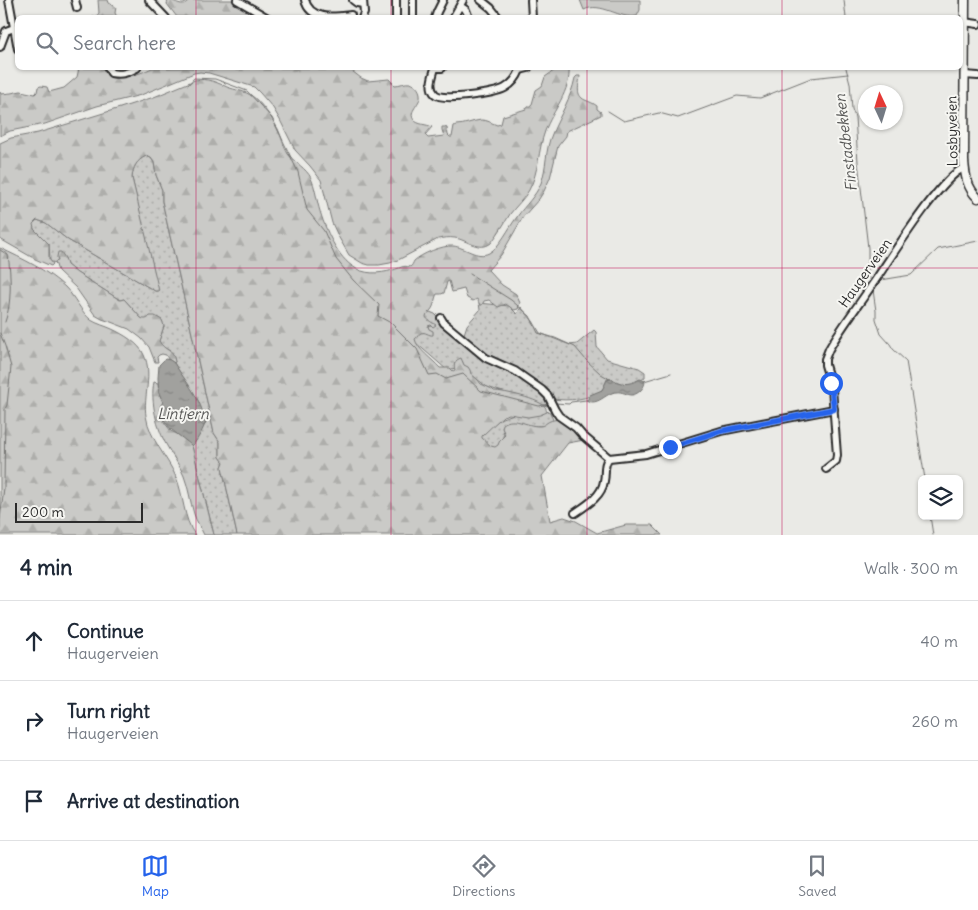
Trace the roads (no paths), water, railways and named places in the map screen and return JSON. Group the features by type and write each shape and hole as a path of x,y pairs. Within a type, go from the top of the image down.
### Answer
{"main road":[{"name":"Losbyveien","path":"965,0 964,168 970,189 978,198"}],"street":[{"path":"10,0 15,33"},
{"path":"75,0 77,8"},
{"path":"149,0 163,15"},
{"path":"237,0 263,15"},
{"path":"305,0 309,9 319,15"},
{"path":"353,0 356,3 363,2 362,15"},
{"path":"396,0 396,15"},
{"path":"413,0 413,15"},
{"path":"436,15 443,0"},
{"path":"482,0 497,15"},
{"path":"531,0 532,15"},
{"path":"455,15 462,3 468,15"},
{"path":"964,22 978,24"},
{"path":"0,48 6,31 14,28"},
{"path":"109,70 115,74 128,73 133,70"},
{"path":"435,70 432,82 433,91 439,97 446,98 501,90 512,82 517,70"},
{"path":"964,75 978,76"},
{"name":"Haugerveien","path":"826,469 836,461 837,455 832,388 825,359 834,341 930,201 954,174 964,168"},
{"path":"441,318 486,358 515,372 542,390 548,396 559,416 576,428 582,436 609,458"},
{"path":"575,513 589,504 600,491 604,483 606,460 609,458 646,454 721,431 834,409"}],"water":[{"name":"Lintjern","path":"165,359 174,363 188,384 197,398 204,421 206,421 192,446 170,428 161,412 160,407 163,402 159,393 158,378 159,365"},
{"path":"640,379 645,381 641,390 635,394 630,395 616,392 598,401 590,402 586,400 590,395 602,390 607,380 625,383 632,383"}],"waterway":[{"name":"Finstadbekken","path":"844,0 846,15"},
{"name":"Finstadbekken","path":"847,70 850,83 852,109 855,117 870,282"},
{"path":"608,111 624,121 659,113 678,118 737,96 760,98 811,78 848,74"},
{"path":"188,85 194,78 215,79 247,91 272,118 298,172 307,210 324,231 336,259 353,280 379,305 378,316 391,323 417,349 429,375 437,374 446,379 463,374 481,391 539,406 548,404"},
{"path":"873,290 881,280 911,275 938,249 978,241"},
{"path":"0,250 8,255 10,271 10,298 5,322"},
{"path":"470,274 511,300 530,316 538,333 575,347 601,374 610,379"},
{"path":"873,290 876,319 881,334 906,361 924,475"},
{"path":"0,333 11,367 5,409 4,488 0,519"},
{"path":"644,381 671,373"},
{"path":"555,403 569,404 586,400"},
{"path":"931,520 933,535"}]}
